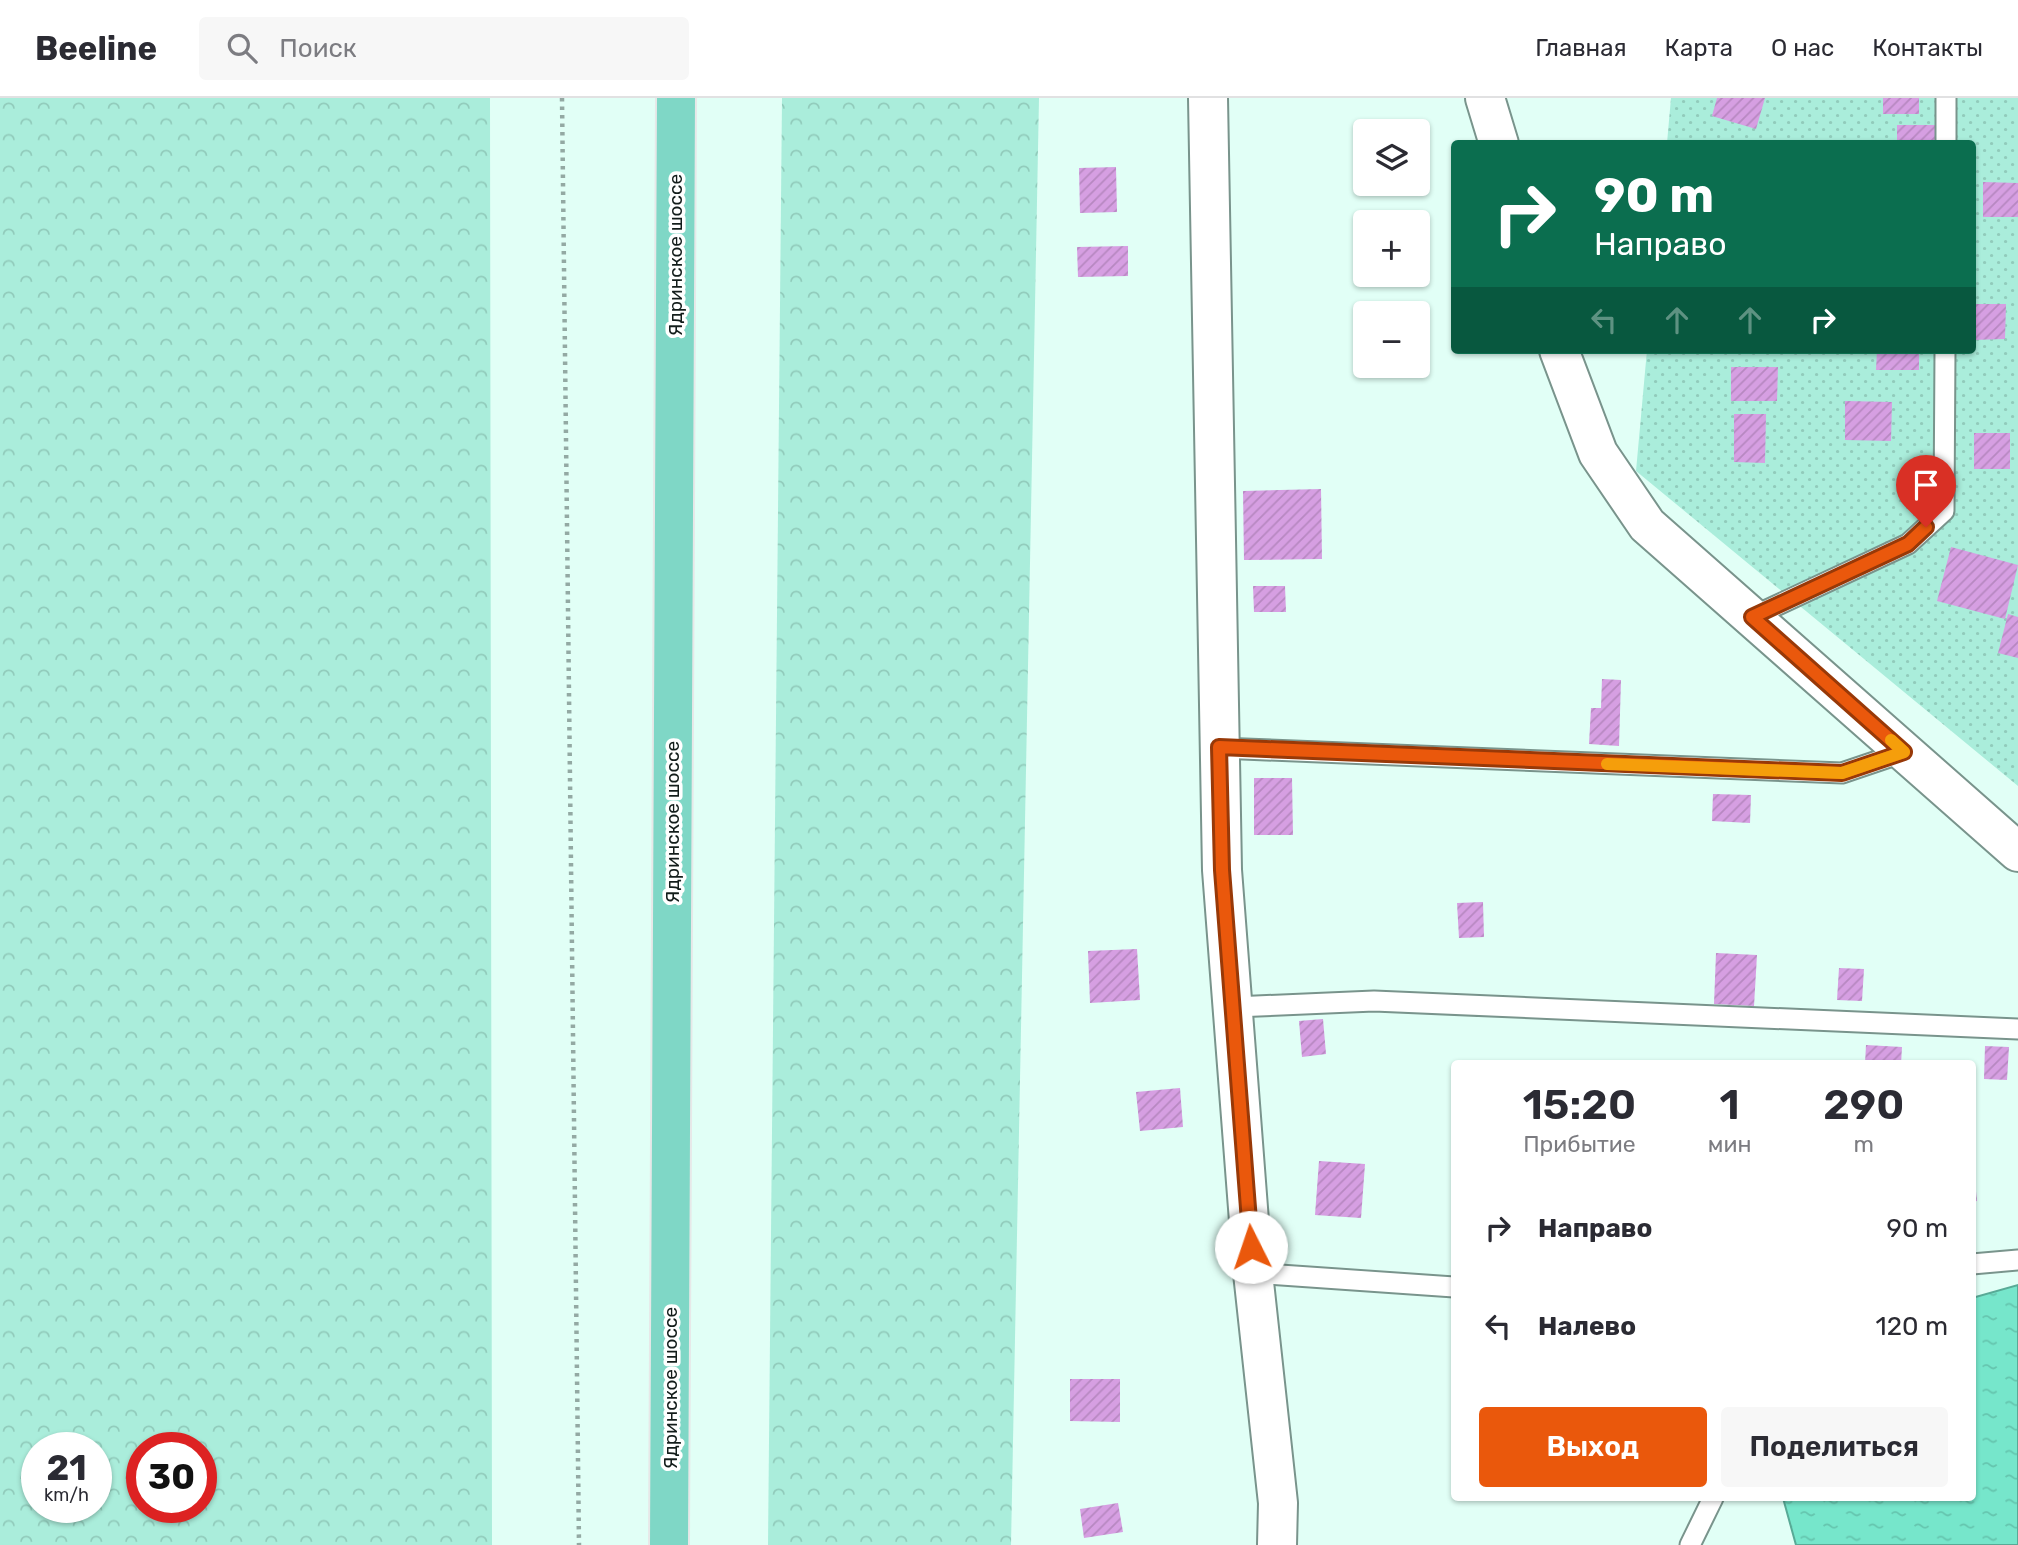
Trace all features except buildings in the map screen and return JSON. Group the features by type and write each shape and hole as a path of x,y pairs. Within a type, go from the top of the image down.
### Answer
{"main road":[{"name":"Ядринское шоссе","path":"669,1545 676,98"}],"street":[{"path":"1208,98 1222,870 1252,1273 1278,1503 1277,1545"},
{"path":"1485,98 1498,140"},
{"path":"1561,354 1598,453 1647,524 2018,851"}],"lane":[{"path":"1946,140 1947,98"},
{"path":"1752,617 1908,544 1944,510 1945,354"},
{"path":"1219,747 1842,773 1904,752"},
{"path":"1234,1007 1374,1001 2018,1029"},
{"path":"1976,1264 2018,1259"},
{"path":"1252,1273 1451,1287"},
{"path":"1690,1545 1712,1501"}],"path":[{"path":"562,98 579,1545"}],"green space":[{"path":"0,98 490,98 492,1545 0,1545"},
{"path":"782,98 1039,98 1011,1545 768,1545"},
{"path":"1671,98 2018,98 2018,786 1636,471 1647,354 1976,354 1976,140 1667,140"}],"water":[{"path":"2018,1285 2018,1545 1796,1545 1784,1501 1976,1501 1976,1297"}],"slow traffic":[{"path":"1607,764 1842,773 1904,752 1891,740"}],"route":[{"path":"1251,1247 1222,870 1219,747 1842,773 1904,752 1752,617 1908,544 1926,527"}]}
